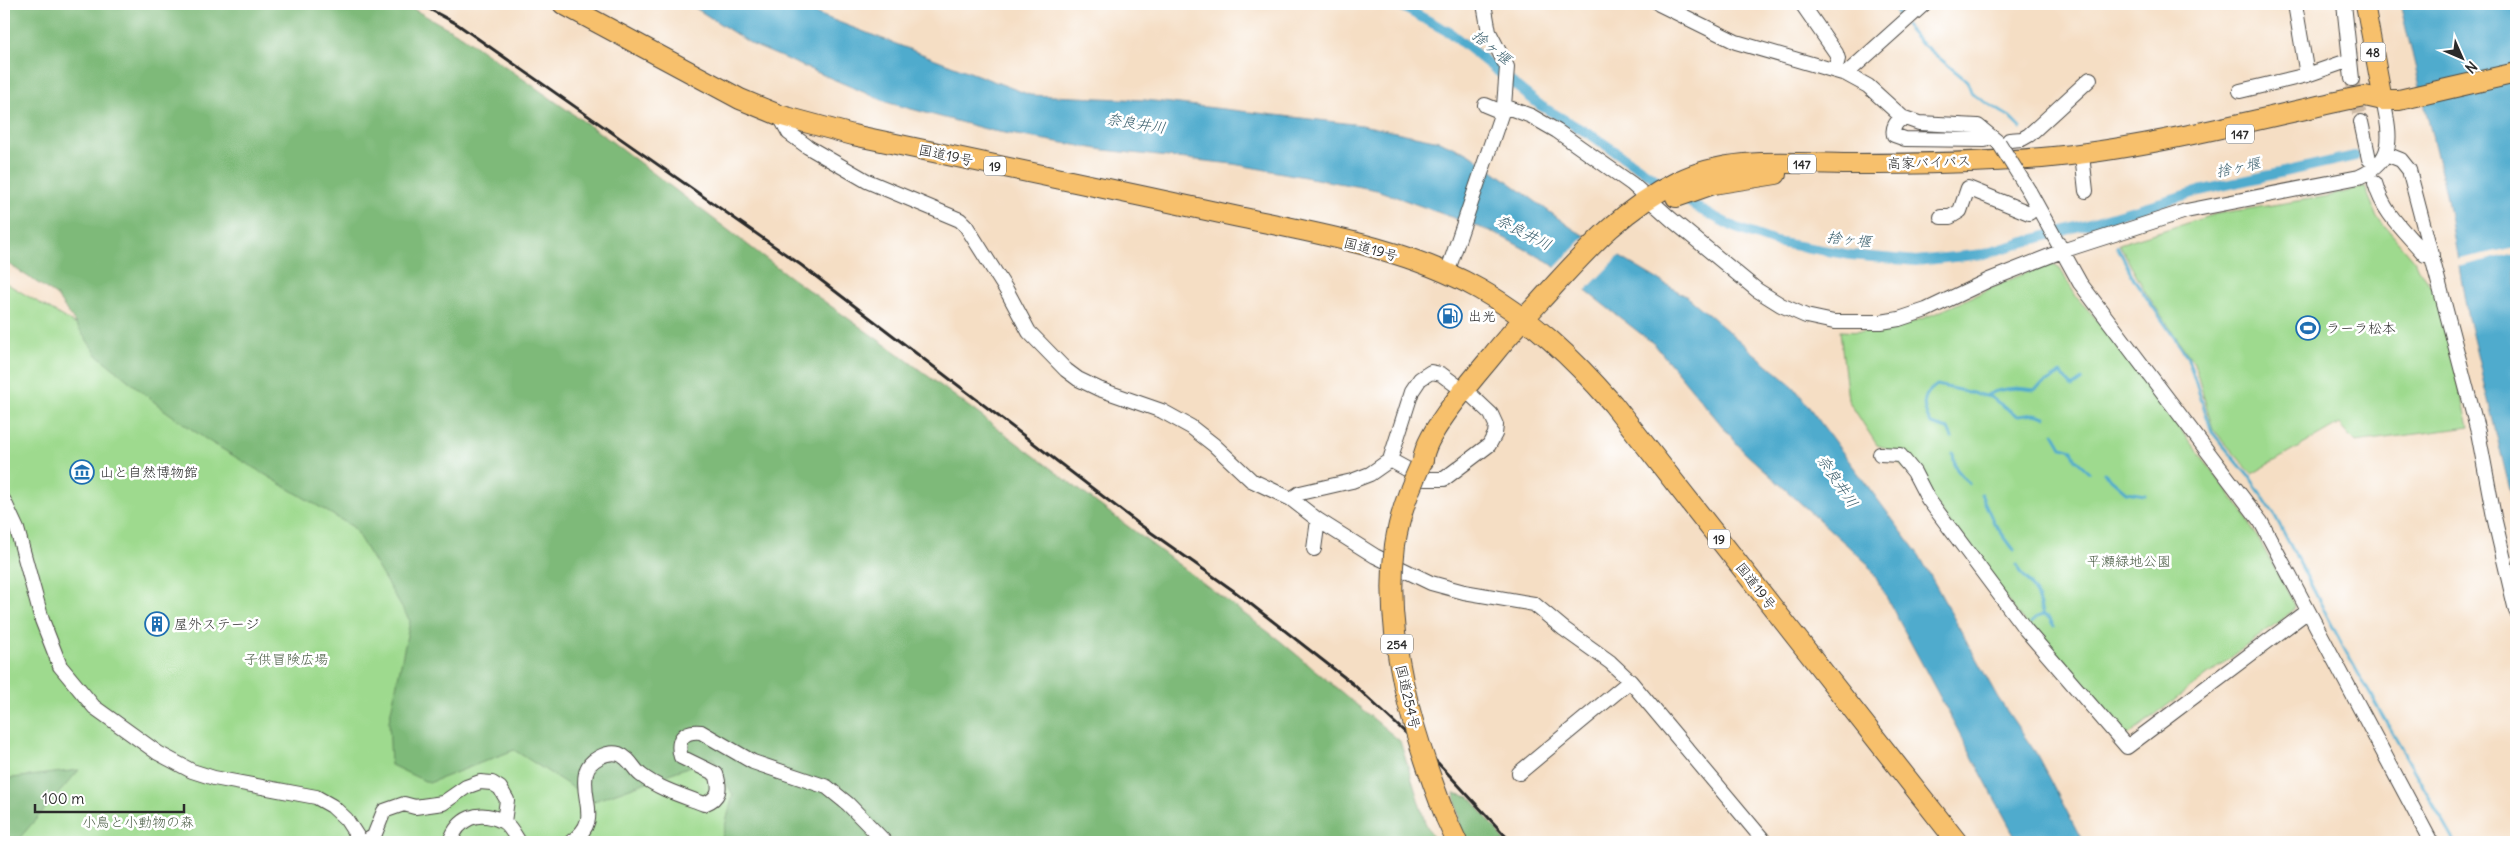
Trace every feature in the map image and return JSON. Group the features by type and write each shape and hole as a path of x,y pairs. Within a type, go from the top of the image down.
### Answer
{"highway":[{"name":"国道19号","path":"563,4 709,84 779,115 862,137 1301,230 1388,252 1447,273 1535,316 1613,404 1955,842"},
{"name":"高家バイパス","path":"1535,316 1651,203 1722,167 1749,164 1887,164 2013,145 2117,148 2365,96 2383,100 2403,99 2516,74"},
{"name":"高家バイパス","path":"1685,185 1779,174 1889,174 2055,168 2112,161 2367,108 2383,100"},
{"name":"国道254号","path":"1457,842 1423,756 1409,705 1397,644 1394,615 1393,572 1395,545 1403,508 1421,463 1423,452 1438,426 1469,394 1535,316"}],"main road":[{"name":"48","path":"2365,4 2383,100"}],"street":[{"path":"1447,273 1502,112 1507,67 1489,32 1484,4"},
{"path":"1659,4 1736,42 1840,72 1868,86 1902,117 1919,123 1978,126 2013,145 2028,191 2080,283 2094,304 2247,501 2261,522 2430,842"},
{"path":"1802,4 1836,53 1840,72"},
{"path":"1840,72 1924,4"},
{"path":"2295,4 2307,75"},
{"path":"2344,4 2352,79"},
{"path":"2240,91 2307,75 2350,60"},
{"path":"2013,145 2090,79"},
{"path":"1485,106 1502,112 1531,116 1557,131 1632,184 1651,203 1757,290 1780,305 1806,316 1834,322 1881,322 1899,319 1926,310 2060,246 2186,211 2359,177 2379,164 2386,154 2389,137 2383,100"},
{"path":"779,115 789,133 808,147 867,181 960,220 966,226 1007,291 1029,332 1066,370 1098,389 1162,411 1191,427 1214,445 1251,480 1291,500 1318,520 1376,556 1431,583 1464,592 1534,604 1564,629 1610,662 1630,681 1765,842"},
{"path":"1902,117 1894,125 1893,130 1894,135 1905,140 1985,140"},
{"path":"2361,122 2369,159"},
{"path":"2386,154 2401,160 2409,170 2478,432 2494,517 2516,611"},
{"path":"2083,164 2086,191"},
{"path":"2375,183 2380,200 2390,216 2425,255 2432,255"},
{"path":"1941,217 1950,217 1960,211 1968,188 2028,213 2037,206"},
{"path":"1291,500 1300,493 1352,481 1370,474 1390,460 1412,391 1420,379 1430,372 1441,374 1469,394 1491,414 1496,425 1495,434 1489,445 1444,478 1425,479 1390,460"},
{"path":"1880,454 1900,455 1908,462 1928,499 2026,630 2127,747 2308,611"},
{"path":"4,501 17,529 42,620 60,666 94,706 158,753 192,771 214,778 316,797 332,806 346,819 359,839 365,842 374,836 384,811 404,804 415,807 443,803 466,787 480,782 492,783 500,788 507,800 504,822"},
{"path":"1314,549 1318,520"},
{"path":"1519,773 1630,681"},
{"path":"571,842 581,835 590,813 586,772 594,760 605,755 619,754 630,762 641,775 671,791 704,804 712,801 718,795 720,787 716,774 682,757 679,749 679,741 682,736 691,731 701,732 766,767 826,787 848,804 885,842"},
{"path":"450,842 454,829 471,816 485,816 504,822 520,842"}],"green space":[{"path":"4,4 404,4 462,36 607,138 790,277 908,361 1279,640 1400,741 1425,822 1435,842 721,842 733,795 713,758 594,801 514,750 429,783 391,765 389,721 410,621 353,527 207,440 163,409 97,355 56,295 4,261"},
{"name":"ラーラ松本","path":"2365,187 2377,217 2414,260 2418,269 2437,294 2469,427 2355,442 2339,424 2252,474 2213,429 2194,363 2146,293 2119,244 2216,214 2329,196"},
{"name":"平瀬緑地公園","path":"2051,263 2059,267 2077,298 2093,315 2244,513 2295,605 2294,610 2124,738 2035,637 1929,495 1885,448 1877,445 1848,400 1840,331 1885,329 1906,324"},
{"path":"4,282 318,468 1172,842 4,842"},
{"path":"79,770 16,842 4,842 4,779"},
{"path":"1454,793 1470,797 1506,842 1467,842 1462,834"}],"water":[{"name":"奈良井川","path":"689,4 791,4 1030,95 1145,100 1362,125 1439,141 1472,155 1573,229 1689,298 1794,387 1919,555 1998,698 2036,753 2083,842 2018,842 1869,565 1744,452 1654,344 1547,261 1495,233 1377,190 1233,164 1104,150 993,131 889,103 753,45"},
{"path":"2400,4 2516,4 2516,515 2468,318 2446,193"}],"pier":[{"path":"1587,234 1621,254 1584,292 1554,269"},
{"path":"2516,247 2516,253 2457,267 2455,260"}],"waterway":[{"name":"捨ヶ堰","path":"1397,4 1449,32 1541,106 1594,137 1701,210 1736,228 1775,242 1851,255 1916,261 1984,254 2199,191 2355,156"},
{"path":"1893,4 1899,16"},
{"path":"1905,25 1920,42 1967,81 1972,94 2010,117 2021,128"},
{"path":"2117,246 2135,281 2187,356 2212,432 2251,479 2274,514 2346,652 2455,842"},
{"path":"1987,395 1998,390 2010,388 2034,390 2061,373 2072,387 2082,380"},
{"path":"1952,438 1948,429 1931,424 1924,408 1925,398 1931,389 1937,385 1990,397 2018,416 2035,414 2045,417"},
{"path":"2054,433 2062,447 2072,450 2076,460 2089,472"},
{"path":"1953,453 1955,467 1969,484"},
{"path":"2104,473 2126,492 2145,495"},
{"path":"1981,494 1994,523 2014,550"},
{"path":"2016,565 2035,591 2043,615 2037,617 2031,623"},
{"path":"2043,615 2049,618 2054,626"}],"tunnel":[{"path":"2352,79 2361,122"}],"railway":[{"path":"420,4 457,24 801,265 1139,524 1234,591 1353,684 1438,763 1511,842"}],"place":[{"name":"出光","path":"1450,316"},
{"name":"ラーラ松本","path":"2308,328"},
{"name":"山と自然博物館","path":"82,472"},
{"name":"屋外ステージ","path":"157,624"}],"park label":[{"name":"子供冒険広場","path":"286,659"},
{"name":"小鳥と小動物の森","path":"138,822"}]}
